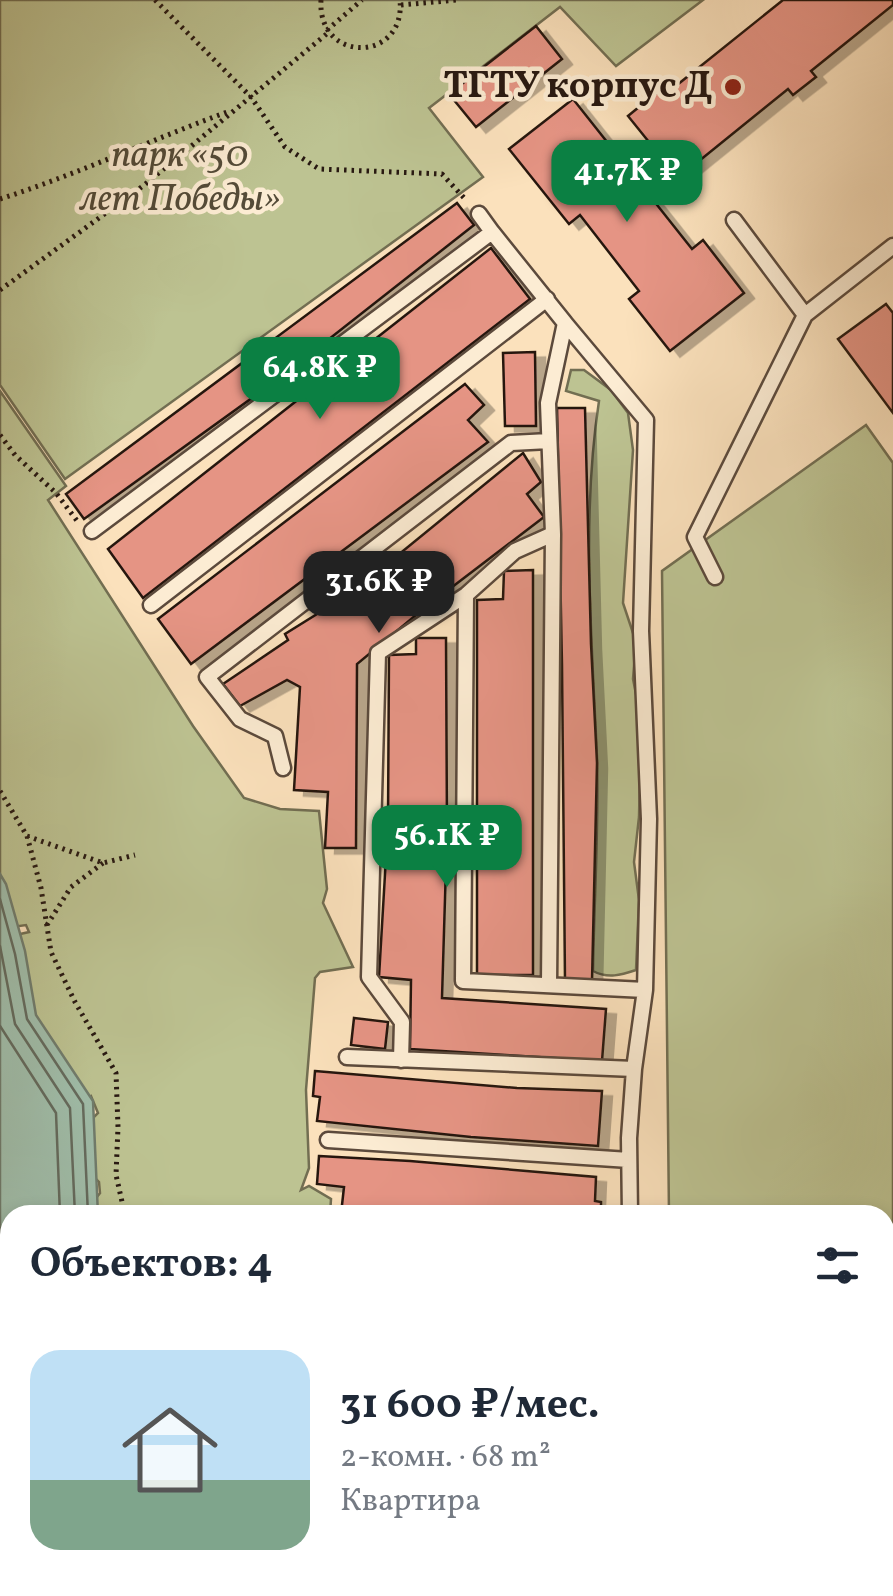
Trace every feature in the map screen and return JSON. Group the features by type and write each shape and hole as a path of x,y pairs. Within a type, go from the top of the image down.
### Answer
{"lane":[{"path":"479,214 646,420 641,632 649,819 645,990 634,1070 630,1205"},
{"path":"734,220 805,315"},
{"path":"92,532 492,232"},
{"path":"715,576 695,536 805,315 893,246"},
{"path":"151,605 547,300"},
{"path":"548,985 553,534 548,403 566,323"},
{"path":"283,768 274,736 240,719 207,678 511,443 549,441"},
{"path":"401,1060 402,1022 369,977 378,653 466,595 515,552 553,534"},
{"path":"466,595 463,980 645,990"},
{"path":"347,1057 634,1070"},
{"path":"328,1140 630,1160"}],"path":[{"path":"155,0 250,97 285,148 319,169 442,174 479,214"},
{"path":"321,0 321,14 328,31 348,46 366,48 389,37 398,22 401,3 458,0"},
{"path":"0,290 144,186 362,0"},
{"path":"0,199 237,108"},
{"path":"0,435 15,455 56,493 76,520 92,532"},
{"path":"0,791 28,836 41,888 50,952 116,1073 116,1176 123,1205"},
{"path":"28,836 103,862"},
{"path":"46,925 71,887 103,862 136,855"}],"green space":[{"name":"парк «50 лет Победы»","path":"0,0 703,0 616,66 560,7 429,108 483,177 65,479 0,385"},
{"path":"571,370 584,370 611,390 628,413 633,450 623,603 636,642 633,679 638,704 640,770 634,862 639,900 636,970 614,975 593,971 597,785 589,534 599,401 566,391"},
{"path":"0,391 66,486 48,500 193,726 244,798 280,809 319,811 327,889 323,903 353,967 320,972 315,978 306,1090 309,1168 301,1190 309,1186 331,1199 331,1205 88,1205 100,1193 99,1182 89,1172 89,1122 98,1113 91,1096 86,1099 0,981 11,936 29,932 26,925 0,924"},
{"path":"866,425 893,463 893,1205 669,1205 662,571"}],"water":[{"path":"0,874 25,951 36,1015 93,1101 98,1205 0,1205"}],"building":[{"name":"ТГТУ корпус Д","path":"783,0 893,0 893,5 811,71 816,77 793,95 788,89 678,178 628,116 672,80 677,85"},
{"path":"536,26 562,59 476,127 449,94"},
{"path":"573,99 692,249 703,240 744,293 670,351 629,299 639,291 580,215 569,224 509,149"},
{"path":"457,203 474,225 277,380 84,519 66,494"},
{"path":"491,248 530,299 143,598 108,549"},
{"path":"886,304 893,313 893,413 838,339"},
{"path":"535,352 536,426 505,426 503,353"},
{"path":"465,384 484,405 468,420 488,442 191,664 158,619"},
{"path":"557,408 585,408 597,763 592,981 565,981"},
{"path":"523,453 541,482 527,494 544,517 357,664 356,848 325,848 328,792 294,790 300,687 287,680 240,706 223,684 288,640 285,634 354,591"},
{"path":"533,570 533,975 477,975 477,600 503,599 504,571"},
{"path":"416,638 446,638 447,832 442,998 606,1009 602,1061 410,1049 411,980 379,977 388,823 389,655 416,654"},
{"path":"354,1018 388,1022 385,1049 351,1045"},
{"path":"315,1071 602,1091 598,1146 317,1121 320,1097 313,1096"},
{"path":"319,1156 410,1161 596,1177 595,1201 601,1205 342,1205 344,1187 317,1184"}],"place":[{"name":"ТГТУ корпус Д","path":"733,87"}]}
